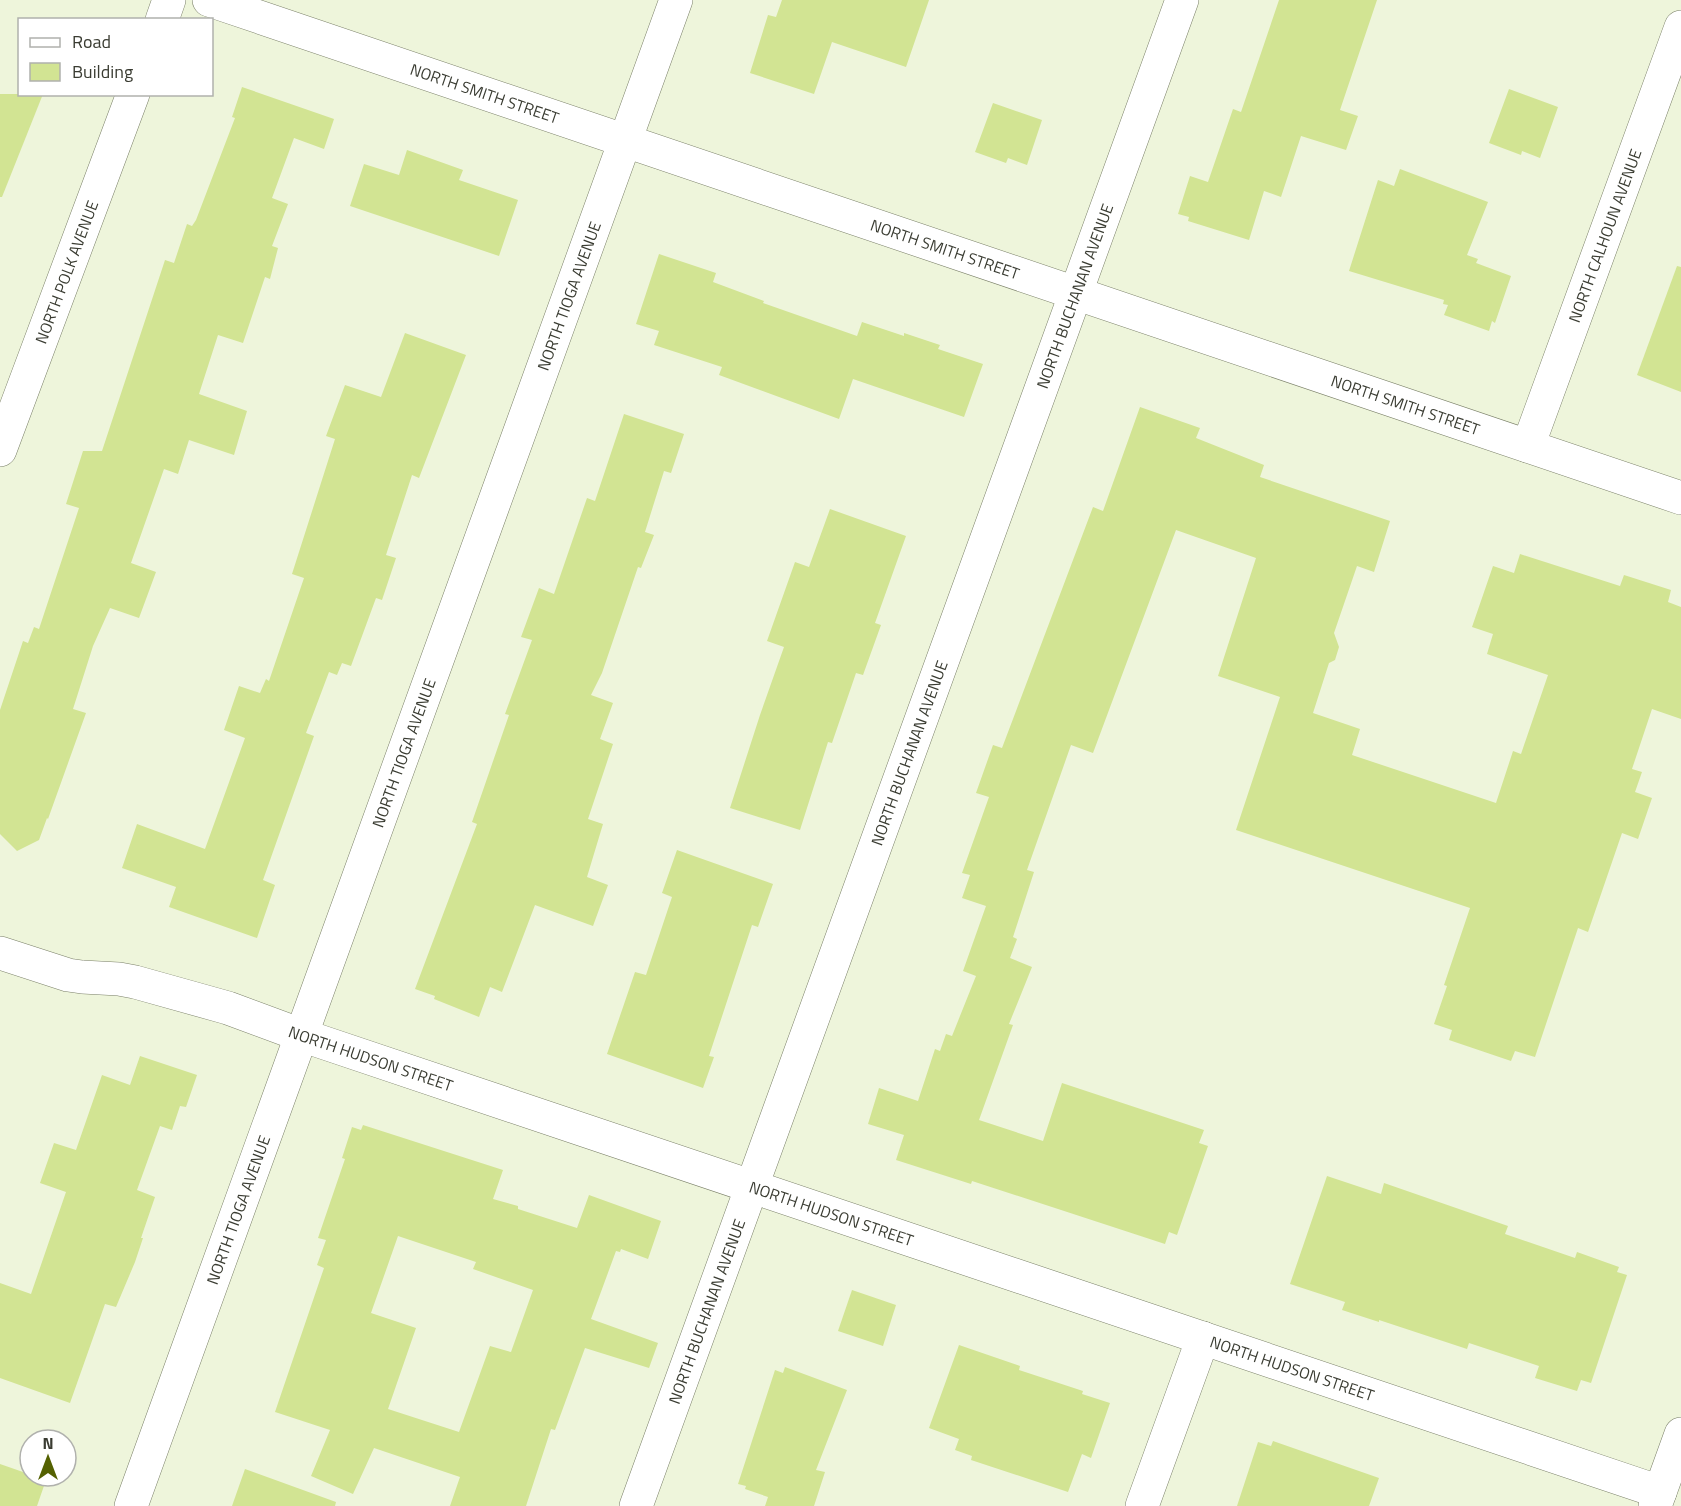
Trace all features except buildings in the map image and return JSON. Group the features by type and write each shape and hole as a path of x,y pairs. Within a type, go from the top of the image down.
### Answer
{"street":[{"path":"163,18 169,0"},
{"name":"NORTH SMITH STREET","path":"209,0 1681,498"},
{"name":"NORTH TIOGA AVENUE","path":"130,1506 676,0"},
{"name":"NORTH BUCHANAN AVENUE","path":"636,1506 1182,0"},
{"name":"NORTH CALHOUN AVENUE","path":"1528,446 1681,27"},
{"name":"NORTH POLK AVENUE","path":"0,450 132,96"},
{"name":"NORTH HUDSON STREET","path":"0,953 68,975 135,982 228,1008 301,1035 1203,1338 1658,1499"},
{"path":"1142,1506 1203,1338"},
{"path":"1658,1499 1681,1434"}]}
